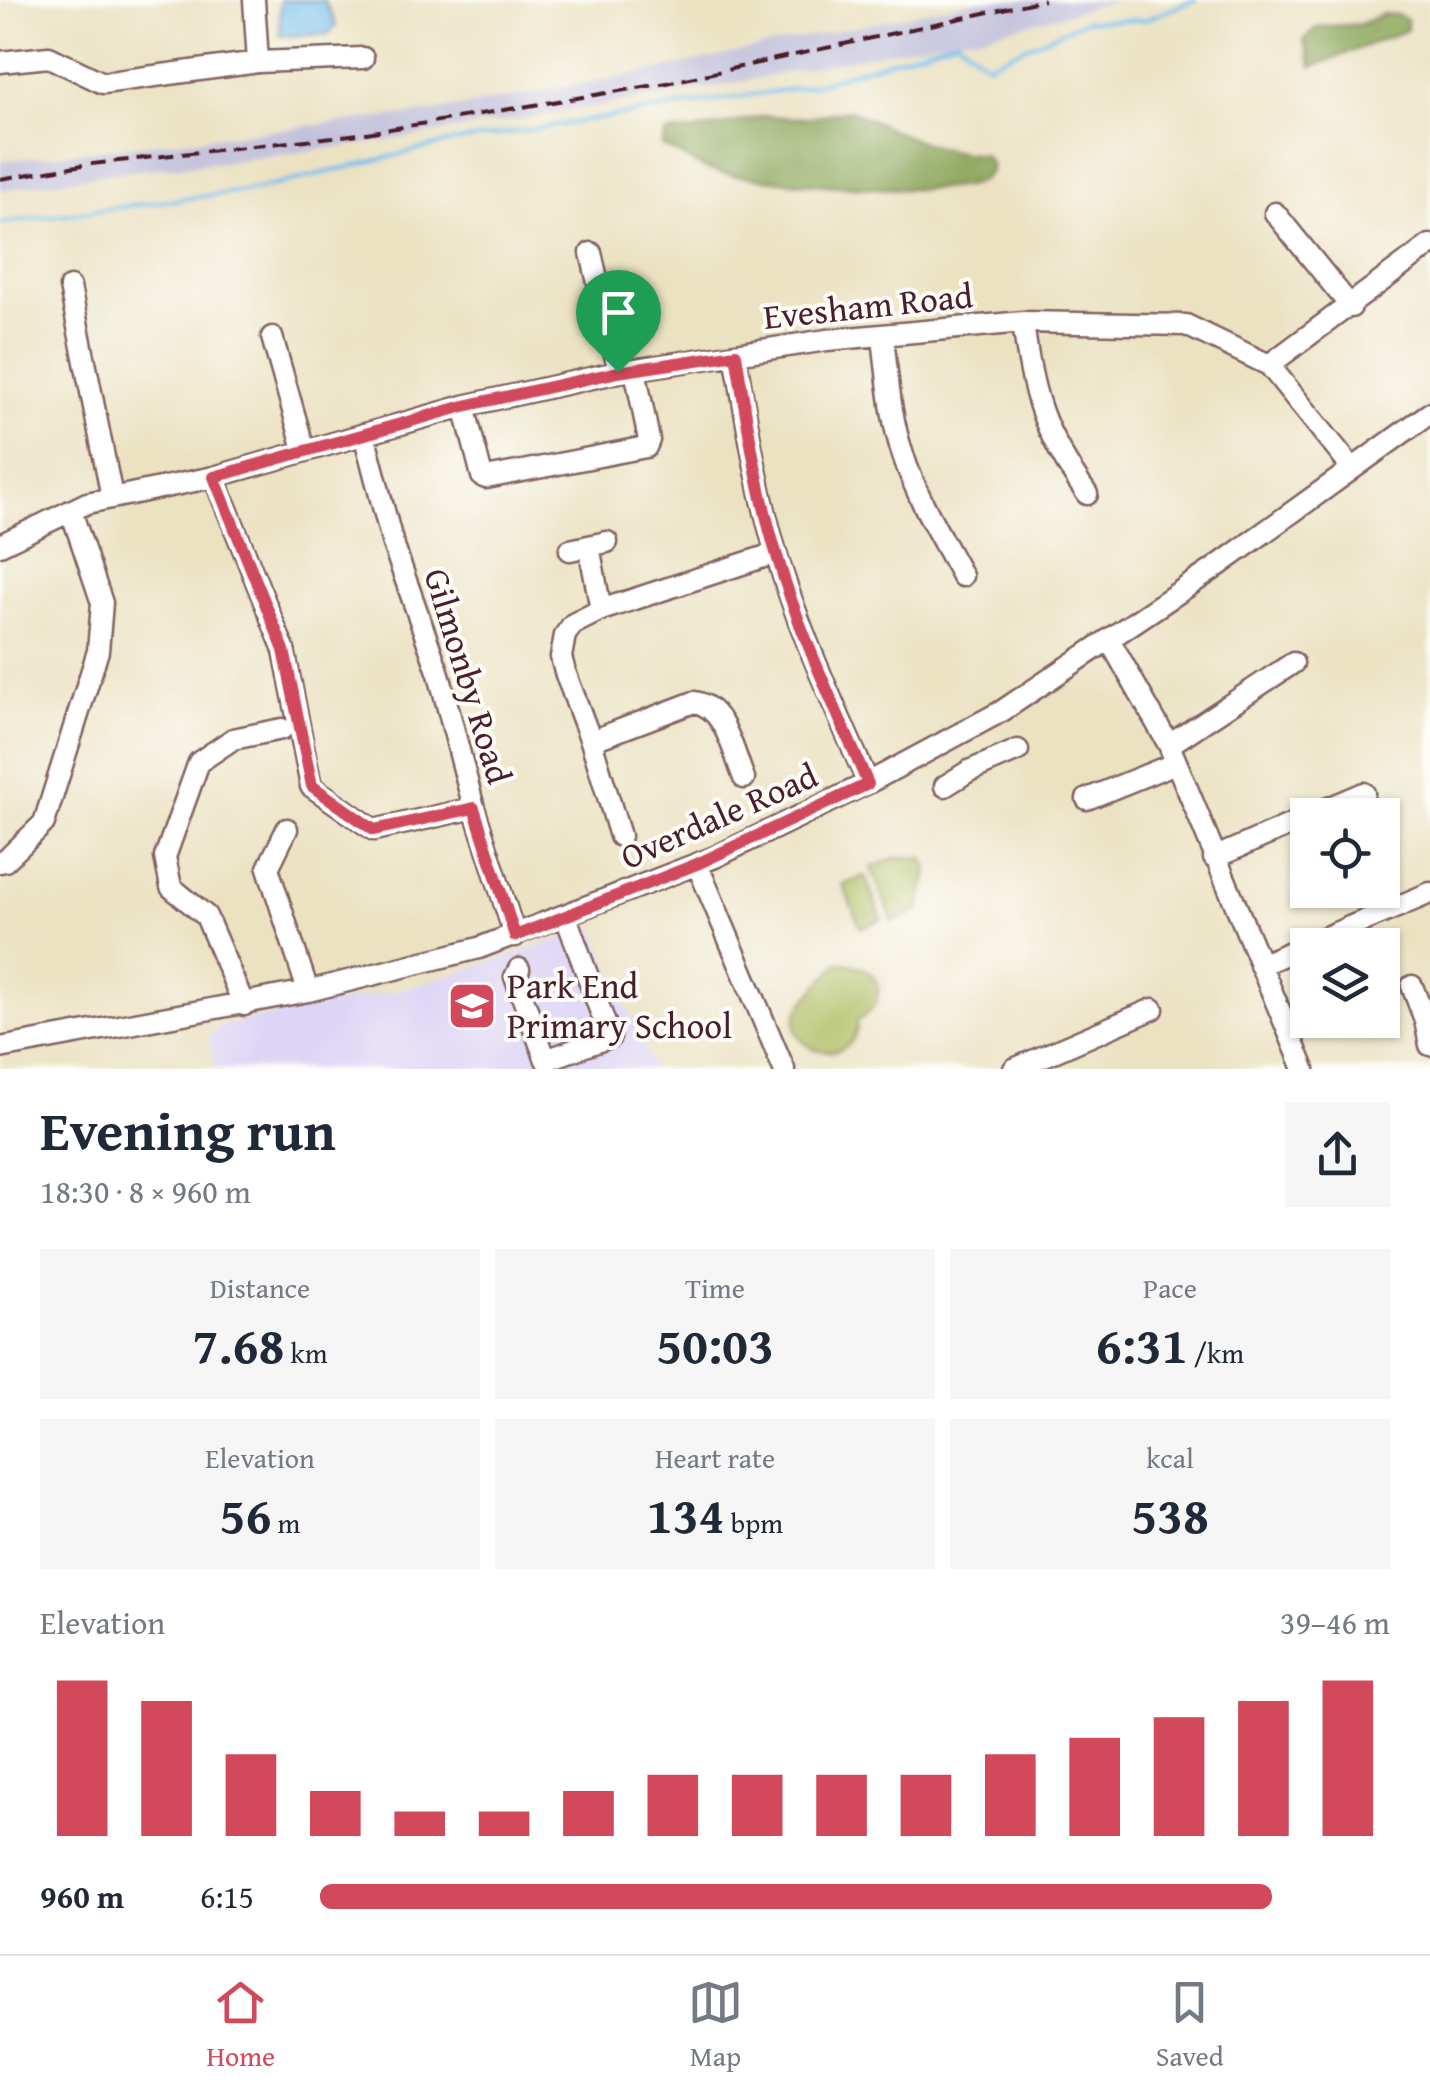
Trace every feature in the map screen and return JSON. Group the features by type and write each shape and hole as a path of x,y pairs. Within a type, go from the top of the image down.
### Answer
{"street":[{"path":"254,0 258,62"},
{"path":"0,62 49,57 103,83 258,62 363,58"},
{"path":"1275,212 1350,307"},
{"path":"1269,364 1430,245"},
{"path":"464,406 482,476 486,478 646,446 649,440 591,253"},
{"path":"70,288 112,497"},
{"path":"1023,322 1030,382 1043,421 1060,456 1086,494"},
{"name":"Evesham Road","path":"0,546 71,511 112,497 214,477 464,406 626,371 828,340 883,338 1023,322 1186,325 1269,364 1351,468"},
{"path":"272,337 304,449"},
{"path":"883,338 890,403 902,454 922,503 962,576"},
{"path":"736,354 756,472 776,554 815,662 868,784"},
{"name":"Overdale Road","path":"0,1048 308,992 479,948 697,864 868,784 1002,711 1110,641 1430,412"},
{"name":"Gilmonby Road","path":"364,434 392,541 439,674 474,808 515,936"},
{"path":"214,477 284,650 312,786 374,830 474,808"},
{"path":"0,862 44,822 98,652 102,604 71,511"},
{"path":"589,546 601,610"},
{"path":"620,836 591,740 565,672 564,634 573,624 601,610 776,554"},
{"path":"1110,641 1173,754 1304,1069"},
{"path":"1087,799 1173,754 1293,662"},
{"path":"591,740 694,702 706,703 716,711 744,778"},
{"path":"244,1004 206,916 171,886 165,857 199,762 233,738 282,728"},
{"path":"249,735 251,758"},
{"path":"946,786 1018,750"},
{"path":"1352,798 1364,793"},
{"path":"1214,858 1290,825"},
{"path":"287,829 268,868 308,992"},
{"path":"697,864 784,1069"},
{"path":"1260,964 1430,894"},
{"path":"519,969 515,976 546,1060 610,1037 566,917"},
{"path":"1412,986 1426,1020 1430,1045"},
{"path":"1014,1069 1153,1008"},
{"path":"1065,1047 1073,1069"}],"shaded area":[{"path":"978,0 1120,0 980,36 725,85 386,141 0,190 0,161 432,112 662,69"},
{"name":"Park End Primary School","path":"594,928 654,1069 215,1069 209,1035 221,1026 411,987"}],"green space":[{"path":"1382,14 1407,20 1407,30 1312,67 1304,40 1317,27 1361,24"},
{"path":"851,110 932,145 984,155 990,172 978,182 928,189 803,183 710,170 662,146 666,133 765,116 803,118"},
{"path":"897,857 924,858 928,871 919,910 893,922 871,868"},
{"path":"865,876 882,919 861,928 843,885"},
{"path":"838,963 872,975 878,993 869,1012 857,1021 855,1036 847,1046 822,1051 800,1038 795,1027 798,1012"}],"water":[{"path":"280,0 324,0 336,25 329,34 280,36"}],"waterway":[{"path":"0,223 258,189 452,142 809,86 957,39 987,64 1085,21 1144,20 1195,0"}],"railway":[{"path":"0,179 83,165 360,134 667,83 1044,0"}],"place":[{"name":"Park End Primary School","path":"472,1006"}],"route":[{"path":"736,354 756,472 776,554 815,662 868,784 697,864 515,936 474,808 374,830 312,786 284,650 214,477 464,406 618,372 736,354"}]}
